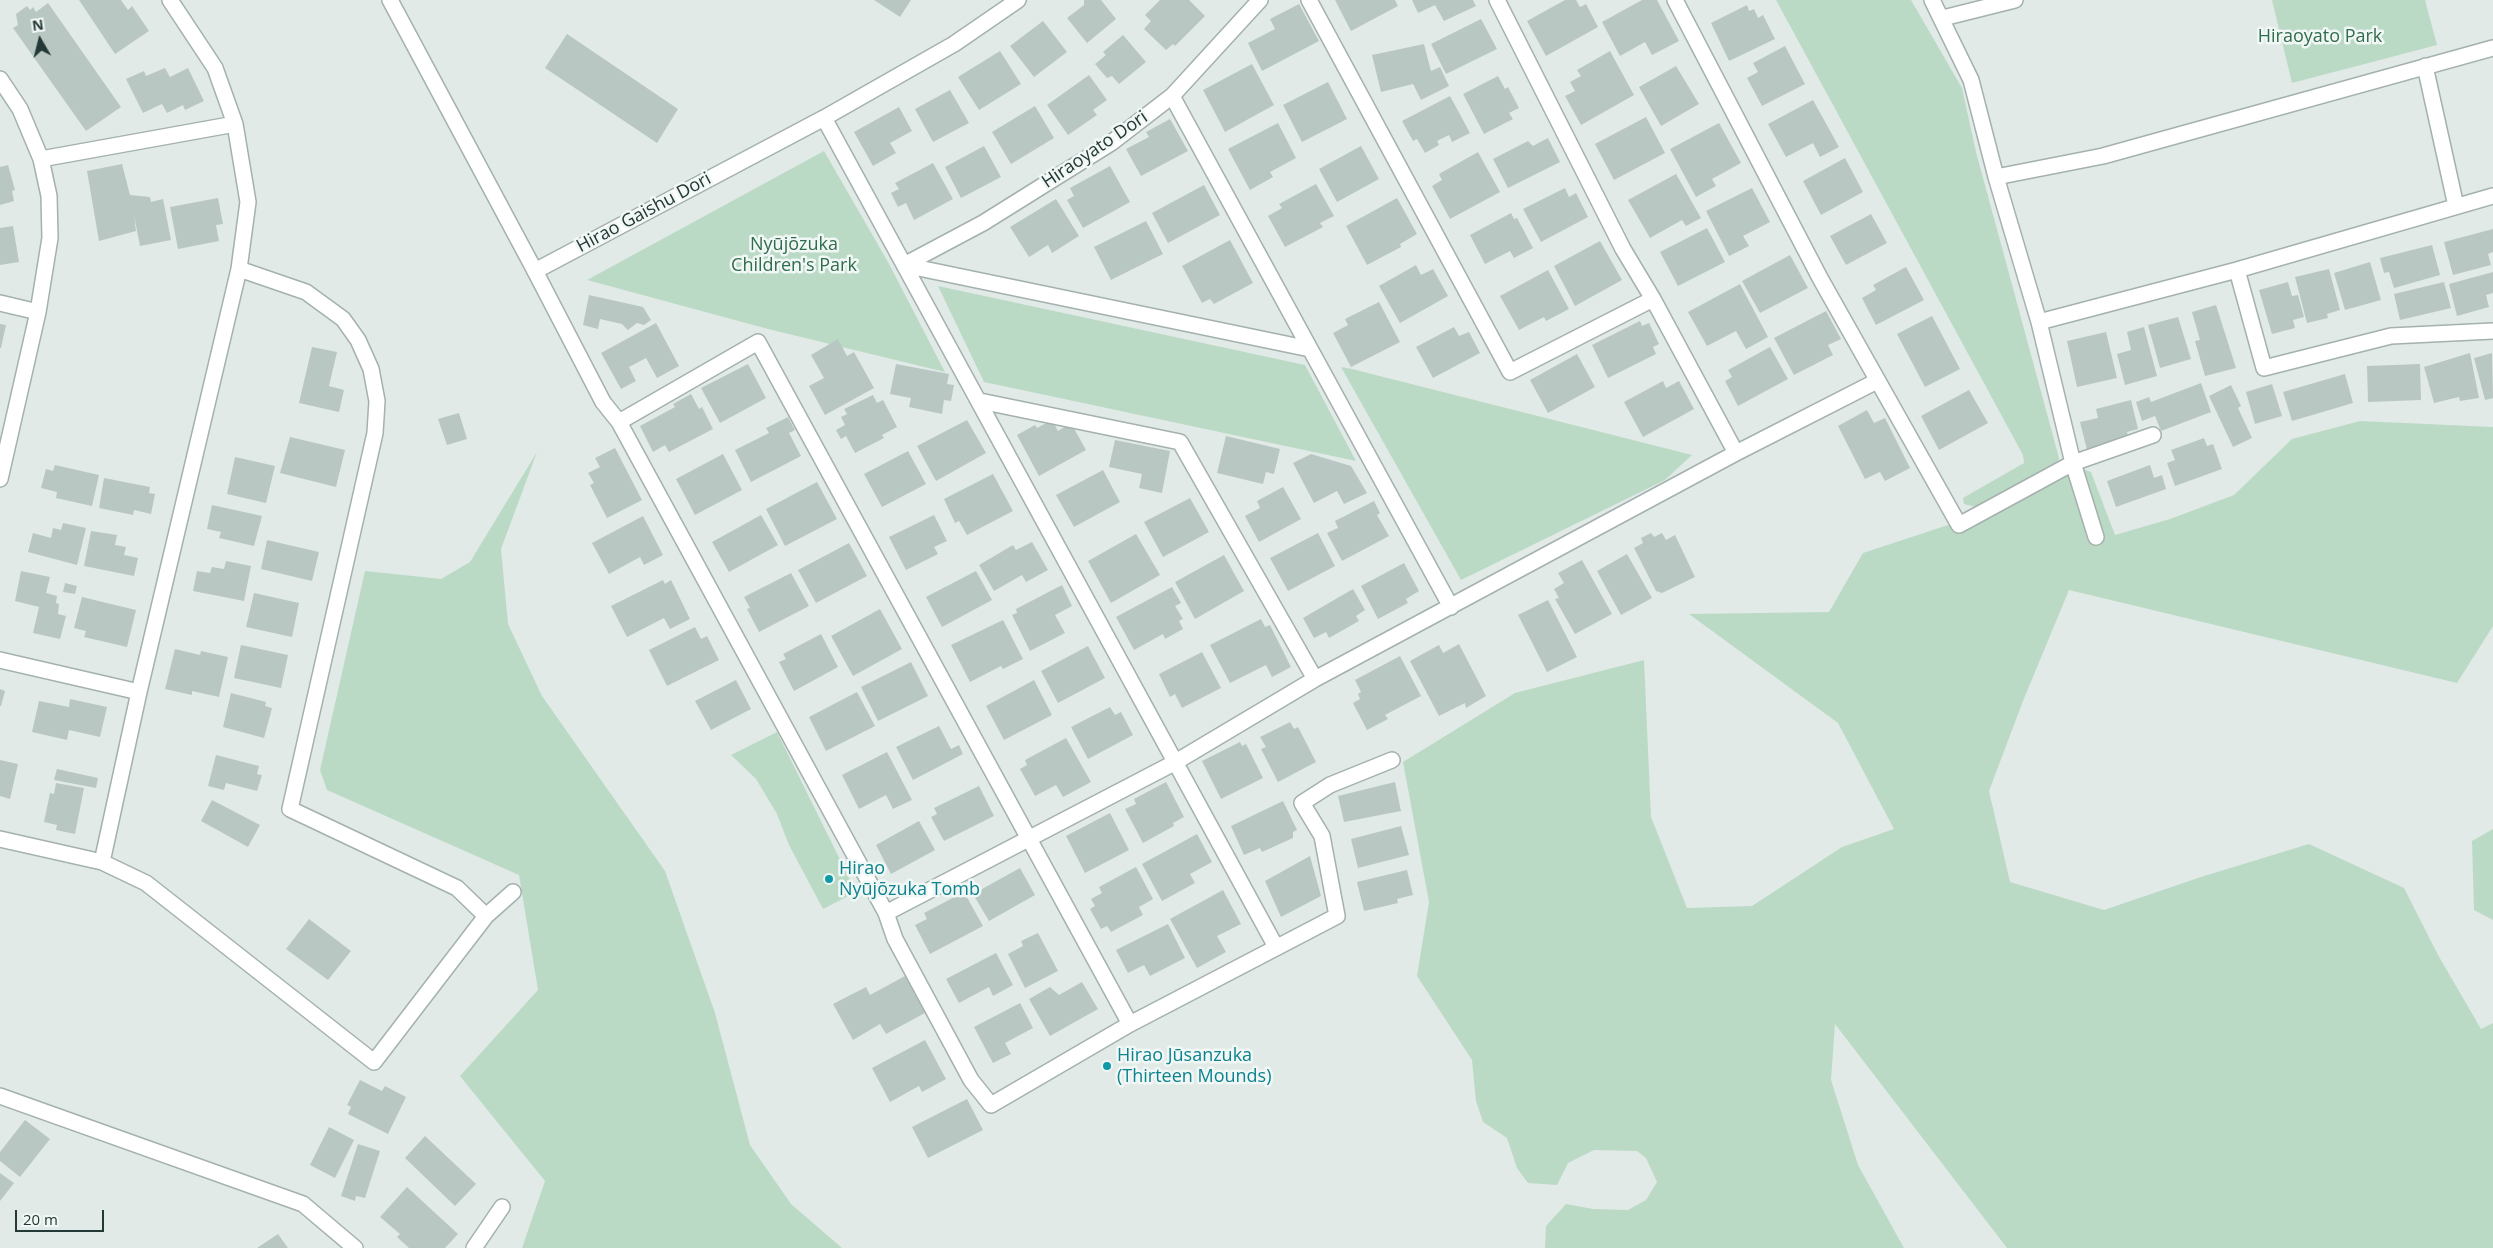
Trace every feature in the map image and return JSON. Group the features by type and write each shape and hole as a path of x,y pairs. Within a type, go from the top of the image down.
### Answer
{"street":[{"path":"102,862 239,269 248,202 236,124 215,68 170,0"},
{"path":"390,0 535,270 603,402 620,422 886,913 895,938 970,1080 991,1105 1130,1024 1276,947 1326,924 1338,916 1322,836 1302,803 1330,786 1392,760"},
{"name":"Hirao Gaishu Dori","path":"535,270 824,118 954,44 1018,0"},
{"name":"Hiraoyato Dori","path":"904,265 983,222 1111,143 1172,96 1260,0"},
{"path":"1309,0 1510,372 1653,299"},
{"path":"1497,0 1623,250 1653,299 1736,453"},
{"path":"1674,0 1716,76 1820,278 1959,525 2073,463 2153,435"},
{"path":"1932,0 1943,18 1971,80 1996,176 2039,322 2073,463 2096,537"},
{"path":"1943,18 2015,0"},
{"path":"1996,176 2103,156 2493,48"},
{"path":"2425,66 2456,206"},
{"path":"0,79 20,109 40,159 49,196 50,238 38,312 0,475"},
{"path":"1172,96 1451,607"},
{"path":"824,118 1276,947"},
{"path":"40,159 236,124"},
{"path":"2039,322 2237,270 2493,196"},
{"path":"904,265 1310,349"},
{"path":"239,269 306,292 343,319 358,340 371,369 377,401 376,433 290,809 457,888 486,916"},
{"path":"2237,270 2264,368 2391,336 2493,331"},
{"path":"0,303 38,312"},
{"path":"620,422 758,342 1130,1024"},
{"path":"886,913 1174,763 1315,679 1736,453 1877,382"},
{"path":"980,401 1180,442 1315,679"},
{"path":"0,660 140,692"},
{"path":"0,839 102,862 146,883 374,1062 486,916 513,892"},
{"path":"0,1096 303,1204 356,1248"},
{"path":"474,1248 502,1207"}],"green space":[{"path":"1776,0 1911,0 1962,88 1976,152 2059,458 2056,466 1976,507 1964,504 1963,498 2024,463 2023,455"},
{"name":"Hiraoyato Park","path":"2272,0 2425,0 2437,45 2292,83"},
{"name":"Nyūjōzuka Children's Park","path":"824,151 888,262 945,372 768,329 587,280"},
{"path":"938,286 1305,365 1356,461 984,382"},
{"path":"1341,367 1692,455 1665,480 1461,580"},
{"path":"2360,421 2493,427 2493,626 2457,683 2069,590 2023,701 1989,791 2010,882 2104,910 2201,877 2309,844 2404,888 2438,955 2481,1029 2493,1023 2493,1248 2007,1248 1835,1024 1831,1080 1858,1165 1904,1248 1545,1248 1546,1226 1566,1204 1593,1209 1628,1210 1646,1200 1657,1182 1646,1158 1637,1151 1594,1150 1568,1163 1557,1185 1528,1183 1517,1168 1507,1138 1483,1122 1476,1101 1472,1060 1417,976 1429,902 1403,762 1515,693 1644,660 1651,817 1687,908 1752,906 1842,847 1894,829 1838,723 1689,614 1829,612 1863,553 1948,525 1964,528 2073,465 2091,472 2115,535 2170,519 2234,495 2292,439"},
{"path":"537,452 501,549 508,624 542,696 665,871 715,1013 750,1145 791,1204 842,1248 522,1248 545,1181 460,1076 538,990 519,875 327,790 320,770 365,571 441,579 470,562"},
{"path":"777,732 856,892 823,909 789,845 777,814 756,779 731,755"},
{"path":"2493,829 2493,920 2474,910 2472,841"}],"building":[{"path":"79,0 121,0 128,10 132,6 149,31 115,54"},
{"path":"874,0 911,0 900,17"},
{"path":"1084,0 1101,0 1116,19 1087,43 1067,18 1084,5"},
{"path":"1160,0 1189,0 1205,16 1175,46 1173,44 1166,50 1144,29 1151,21 1145,15"},
{"path":"1335,0 1395,0 1398,6 1351,31"},
{"path":"1412,0 1473,0 1476,6 1444,21 1435,5 1418,13"},
{"path":"1565,0 1576,0 1580,7 1586,4 1598,27 1546,56 1527,21"},
{"path":"1642,0 1657,0 1679,41 1652,55 1645,42 1620,56 1602,22"},
{"path":"48,3 121,107 86,131 13,28 18,25 16,14 27,6 30,10 33,7 36,12"},
{"path":"1299,4 1319,41 1262,71 1248,43 1275,29 1270,19"},
{"path":"1747,5 1749,11 1754,9 1758,18 1763,15 1775,39 1729,61 1711,23"},
{"path":"1481,19 1497,49 1446,74 1431,44"},
{"path":"1043,21 1067,52 1034,77 1010,46"},
{"path":"567,34 678,109 657,143 545,68"},
{"path":"1123,35 1146,62 1119,84 1112,76 1107,78 1095,64 1106,55 1103,52"},
{"path":"1424,44 1431,71 1440,67 1449,86 1421,100 1413,84 1381,92 1372,55"},
{"path":"1785,46 1805,84 1762,106 1747,78 1758,72 1753,63"},
{"path":"1000,51 1021,84 979,110 958,77"},
{"path":"1610,51 1634,95 1581,125 1565,96 1575,91 1570,82 1581,76 1577,70"},
{"path":"1252,64 1274,105 1225,132 1203,90"},
{"path":"1676,66 1699,104 1661,126 1639,87"},
{"path":"165,68 170,77 188,68 204,101 185,110 183,105 167,113 162,104 143,113 126,79 144,71 146,76"},
{"path":"1089,75 1107,100 1093,110 1097,115 1068,135 1047,105"},
{"path":"1498,76 1505,89 1508,87 1519,108 1509,113 1513,119 1484,134 1463,94"},
{"path":"1328,82 1347,119 1302,142 1283,105"},
{"path":"950,90 969,123 933,142 915,109"},
{"path":"1450,96 1470,133 1452,142 1449,135 1437,141 1439,145 1425,153 1417,139 1413,141 1402,121"},
{"path":"1813,100 1839,147 1820,157 1813,143 1786,157 1768,124"},
{"path":"1035,106 1054,138 1011,164 992,132"},
{"path":"899,107 912,131 890,143 896,153 873,166 854,132"},
{"path":"1646,117 1665,153 1614,180 1595,144"},
{"path":"1170,119 1188,151 1141,176 1126,149 1149,137 1146,132"},
{"path":"1278,123 1296,158 1270,172 1273,177 1250,190 1228,149"},
{"path":"1719,123 1741,163 1712,179 1716,186 1696,197 1670,149"},
{"path":"1548,138 1560,162 1508,188 1493,159 1528,141 1533,146"},
{"path":"984,146 1001,177 961,198 945,167"},
{"path":"1361,146 1379,179 1337,202 1319,169"},
{"path":"1478,152 1500,192 1450,219 1432,186 1442,180 1439,174"},
{"path":"1845,158 1863,192 1821,215 1803,181"},
{"path":"933,163 953,199 914,220 906,203 898,207 891,193 899,189 895,183"},
{"path":"122,164 130,195 150,197 151,202 163,199 171,240 140,246 134,215 136,231 99,241 87,171"},
{"path":"8,165 15,190 12,191 14,201 0,205 0,167"},
{"path":"1110,166 1130,202 1083,228 1067,200 1074,196 1070,188"},
{"path":"1676,174 1701,218 1686,226 1682,220 1650,238 1628,200"},
{"path":"1316,184 1334,216 1320,223 1323,227 1285,247 1268,216 1282,208 1279,204"},
{"path":"1204,185 1220,215 1168,243 1152,213"},
{"path":"1565,188 1569,197 1576,193 1588,217 1541,242 1523,209"},
{"path":"1752,188 1770,222 1743,236 1749,246 1729,256 1706,211"},
{"path":"218,198 223,224 216,225 219,241 178,249 170,207"},
{"path":"1397,198 1417,234 1400,244 1401,247 1367,265 1346,226"},
{"path":"1056,199 1079,236 1052,253 1048,245 1029,257 1010,227"},
{"path":"1511,213 1514,219 1517,218 1533,248 1514,258 1510,251 1485,264 1470,235"},
{"path":"1871,214 1887,243 1846,265 1830,236"},
{"path":"1146,221 1163,254 1111,280 1094,247"},
{"path":"13,226 19,262 0,265 0,228"},
{"path":"1707,228 1725,262 1678,286 1660,252"},
{"path":"2493,229 2493,252 2488,254 2491,265 2453,275 2444,242"},
{"path":"1230,240 1253,283 1214,304 1210,299 1202,303 1182,266"},
{"path":"1600,241 1622,280 1575,306 1554,266"},
{"path":"2432,245 2440,275 2394,288 2389,272 2384,273 2380,258"},
{"path":"1790,255 1808,288 1760,313 1742,281"},
{"path":"2370,262 2381,300 2345,310 2334,273"},
{"path":"1416,265 1421,275 1433,269 1448,296 1400,323 1379,286"},
{"path":"1906,267 1924,300 1876,325 1862,298 1876,290 1873,285"},
{"path":"2329,269 2340,310 2327,314 2328,318 2307,323 2295,277"},
{"path":"1548,270 1569,309 1546,321 1544,317 1519,330 1500,296"},
{"path":"2493,272 2493,293 2486,295 2489,307 2457,316 2449,284"},
{"path":"2288,282 2292,296 2298,295 2304,317 2293,320 2295,328 2272,334 2259,290"},
{"path":"2444,282 2451,308 2400,320 2394,294"},
{"path":"1740,284 1768,337 1746,349 1736,331 1707,346 1688,312"},
{"path":"589,295 643,307 651,320 644,325 637,323 628,330 622,324 600,319 598,329 583,325"},
{"path":"1379,302 1400,342 1351,367 1333,333 1348,325 1345,319"},
{"path":"2216,305 2236,368 2205,376 2195,341 2200,340 2192,312"},
{"path":"1826,311 1841,339 1828,345 1833,355 1794,375 1774,338"},
{"path":"1932,316 1960,369 1925,387 1897,334"},
{"path":"2178,317 2191,359 2160,368 2148,325"},
{"path":"1640,321 1642,326 1649,323 1659,344 1653,347 1656,354 1608,378 1592,345"},
{"path":"656,323 679,366 657,378 646,358 629,367 636,381 621,389 601,353"},
{"path":"0,324 6,325 1,348 0,348"},
{"path":"1454,327 1459,336 1469,332 1480,353 1433,378 1416,347"},
{"path":"2144,327 2157,376 2125,385 2117,354 2131,350 2127,332"},
{"path":"2106,332 2117,378 2077,387 2067,341"},
{"path":"838,339 847,356 854,352 874,388 825,415 809,386 824,378 811,355"},
{"path":"312,347 337,352 329,386 344,390 339,412 299,403"},
{"path":"1770,347 1788,379 1738,406 1725,381 1732,377 1728,370"},
{"path":"2470,353 2479,398 2460,401 2459,397 2434,403 2424,367"},
{"path":"2492,353 2493,398 2485,400 2474,358"},
{"path":"1577,354 1595,387 1548,413 1530,380"},
{"path":"748,364 766,398 720,423 701,388"},
{"path":"896,364 949,374 947,384 954,385 951,401 944,400 942,414 909,407 911,398 890,394"},
{"path":"2420,364 2421,400 2368,402 2367,366"},
{"path":"2345,374 2353,403 2292,421 2283,392"},
{"path":"1663,381 1666,388 1679,381 1694,409 1643,437 1624,402"},
{"path":"2201,383 2211,412 2161,431 2155,416 2142,421 2136,402 2149,397 2151,402"},
{"path":"2272,384 2282,416 2255,424 2246,392"},
{"path":"2231,385 2241,406 2238,408 2252,438 2233,447 2209,396"},
{"path":"1969,390 1988,423 1939,450 1921,416"},
{"path":"691,394 699,409 702,407 713,429 669,452 665,445 653,452 640,426 675,407 673,404"},
{"path":"873,395 877,403 883,400 897,427 882,435 884,438 855,453 846,436 841,439 836,430 845,425 841,417 847,414 844,409"},
{"path":"2131,400 2138,429 2127,432 2129,440 2087,450 2080,422 2098,418 2096,409"},
{"path":"1867,410 1874,423 1885,418 1910,468 1885,481 1880,472 1865,479 1838,426"},
{"path":"459,413 467,439 447,445 438,419"},
{"path":"788,417 795,430 789,433 801,456 751,482 735,450 769,433 766,428"},
{"path":"967,420 986,453 936,481 917,446"},
{"path":"1052,420 1058,431 1071,423 1086,450 1039,476 1017,435 1035,425 1037,428"},
{"path":"1226,436 1280,449 1274,474 1266,472 1263,484 1217,473"},
{"path":"290,437 345,450 336,487 280,473"},
{"path":"2204,438 2207,446 2213,444 2222,469 2175,486 2167,463 2175,460 2171,450"},
{"path":"1115,440 1170,451 1162,493 1139,488 1142,474 1109,467"},
{"path":"615,448 642,500 607,518 590,485 594,483 588,473 600,467 595,458"},
{"path":"908,451 926,484 882,507 864,474"},
{"path":"723,454 742,490 695,515 676,479"},
{"path":"1311,454 1351,466 1367,493 1344,504 1337,491 1314,503 1293,463"},
{"path":"235,457 275,466 266,503 227,494"},
{"path":"55,465 99,475 92,506 56,498 57,492 41,488 46,469 53,471"},
{"path":"2150,465 2154,478 2162,475 2166,489 2116,507 2107,481"},
{"path":"1103,470 1120,502 1074,527 1056,495"},
{"path":"993,474 1013,511 967,535 959,521 955,523 944,499"},
{"path":"104,478 150,487 149,493 155,494 151,514 134,510 133,515 99,508"},
{"path":"817,482 837,519 785,546 766,509"},
{"path":"1283,487 1301,519 1259,542 1245,516 1260,508 1257,501"},
{"path":"1190,498 1209,532 1163,557 1144,522"},
{"path":"1374,501 1380,513 1377,515 1389,536 1342,561 1327,533 1338,528 1335,521"},
{"path":"212,505 262,516 254,546 219,538 221,532 207,529"},
{"path":"761,515 778,545 729,572 712,542"},
{"path":"934,515 947,541 934,547 938,554 906,570 889,537"},
{"path":"643,516 663,555 644,565 640,557 609,574 592,543"},
{"path":"63,523 86,528 77,565 28,552 33,533 51,538 53,528 61,530"},
{"path":"91,531 117,535 115,545 126,547 124,555 138,558 134,576 84,566"},
{"path":"1318,533 1335,566 1288,591 1270,558"},
{"path":"1651,533 1654,537 1662,533 1666,540 1675,535 1695,577 1662,593 1656,591 1634,548 1643,543 1641,538"},
{"path":"1136,534 1160,575 1111,603 1088,561"},
{"path":"267,540 319,552 312,581 261,569"},
{"path":"1032,542 1048,570 1026,582 1022,575 994,591 979,565 1013,545 1016,550"},
{"path":"849,543 867,576 816,603 798,570"},
{"path":"1627,554 1652,598 1621,615 1597,571"},
{"path":"1224,555 1244,591 1195,619 1175,582"},
{"path":"1582,560 1612,614 1575,634 1555,599 1559,598 1554,589 1564,583 1558,573"},
{"path":"226,561 251,566 244,601 193,591 197,571 210,573 212,567 224,569"},
{"path":"1404,563 1419,591 1406,599 1408,603 1378,619 1361,586"},
{"path":"21,571 50,577 46,593 57,596 56,603 59,604 58,614 66,616 60,639 33,633 39,607 15,601"},
{"path":"976,571 992,600 942,627 926,597"},
{"path":"791,573 809,606 759,632 747,609 750,608 744,597"},
{"path":"663,580 665,584 671,580 690,619 670,629 664,618 627,637 611,606"},
{"path":"65,583 77,586 75,594 63,592"},
{"path":"1062,585 1072,606 1055,615 1065,633 1030,651 1012,615 1017,613 1016,609"},
{"path":"1172,587 1181,603 1175,606 1183,619 1179,621 1183,629 1165,639 1163,634 1134,650 1116,617"},
{"path":"1353,589 1365,610 1356,616 1359,621 1329,638 1326,632 1314,638 1303,618"},
{"path":"254,593 299,603 292,637 246,627"},
{"path":"82,597 136,610 127,647 84,637 86,631 74,628"},
{"path":"1548,600 1577,657 1547,672 1518,615"},
{"path":"880,609 902,649 853,676 831,636"},
{"path":"1261,619 1265,627 1270,625 1291,667 1272,677 1266,665 1230,683 1210,645"},
{"path":"1003,620 1023,659 1003,669 1001,666 970,682 951,645"},
{"path":"695,627 701,639 707,636 719,660 667,686 649,650"},
{"path":"821,634 838,667 794,691 779,662 786,659 783,654"},
{"path":"1459,644 1486,696 1466,708 1465,703 1439,716 1410,661 1439,645 1443,653"},
{"path":"241,645 288,655 281,688 234,678"},
{"path":"1088,646 1105,678 1058,703 1041,671"},
{"path":"175,649 200,655 201,651 228,657 219,697 192,691 192,695 165,689"},
{"path":"1202,652 1221,688 1182,708 1175,694 1170,697 1159,674"},
{"path":"1400,656 1421,696 1385,715 1388,719 1367,730 1353,703 1360,699 1358,694 1361,692 1355,680"},
{"path":"911,662 928,696 878,721 861,687"},
{"path":"736,680 751,709 711,730 695,701"},
{"path":"1034,680 1052,715 1004,740 986,706"},
{"path":"0,689 5,691 1,706 0,706"},
{"path":"857,692 875,726 826,751 809,717"},
{"path":"231,693 266,702 265,706 272,708 264,738 223,727"},
{"path":"70,699 107,707 100,737 69,730 67,740 32,732 39,701 69,707"},
{"path":"1110,707 1115,715 1121,712 1133,735 1088,759 1071,727"},
{"path":"1290,722 1294,729 1298,727 1316,762 1278,782 1261,749 1266,747 1260,737"},
{"path":"939,726 951,749 959,745 963,754 913,780 896,747"},
{"path":"1066,738 1091,782 1063,797 1056,785 1035,796 1020,769 1027,765 1025,760"},
{"path":"1240,742 1242,746 1246,744 1263,778 1221,799 1202,761"},
{"path":"887,752 912,800 893,809 886,795 859,809 842,775"},
{"path":"216,755 259,766 257,774 262,775 257,791 226,783 224,790 208,786"},
{"path":"0,760 18,764 10,799 0,796"},
{"path":"57,769 98,778 96,788 54,780"},
{"path":"1166,782 1184,817 1173,823 1174,826 1143,843 1125,809 1136,804 1134,799"},
{"path":"1395,782 1401,811 1344,822 1338,796"},
{"path":"56,783 84,788 75,834 56,830 57,825 44,822 50,793 54,794"},
{"path":"979,786 994,816 944,841 931,817 937,814 934,808"},
{"path":"212,800 260,825 248,847 201,821"},
{"path":"1283,801 1297,830 1293,832 1293,838 1262,852 1260,848 1244,855 1231,826"},
{"path":"1110,813 1129,850 1085,873 1066,836"},
{"path":"919,821 935,850 891,874 876,845"},
{"path":"1401,826 1409,855 1358,868 1351,839"},
{"path":"1197,834 1212,862 1190,874 1195,883 1162,901 1142,864"},
{"path":"1310,856 1321,896 1281,917 1265,881"},
{"path":"1136,867 1153,899 1139,907 1143,915 1111,932 1107,926 1101,929 1090,909 1095,906 1091,899 1102,893 1099,887"},
{"path":"1020,868 1035,895 989,921 973,894"},
{"path":"1407,870 1413,895 1397,899 1398,903 1364,911 1357,882"},
{"path":"1223,890 1241,924 1217,936 1226,952 1197,968 1170,919"},
{"path":"964,892 983,926 930,954 915,925 927,919 924,913"},
{"path":"309,919 351,951 328,980 286,949"},
{"path":"1168,924 1185,958 1150,976 1144,965 1128,973 1116,950"},
{"path":"1038,933 1058,971 1025,988 1008,954 1023,946 1021,941"},
{"path":"996,953 1013,985 993,996 989,987 959,1003 946,979"},
{"path":"905,976 925,1013 886,1034 880,1024 853,1040 833,1004 866,987 870,995"},
{"path":"1082,982 1098,1009 1050,1036 1029,999 1050,987 1059,995"},
{"path":"1020,1003 1033,1028 1005,1043 1011,1054 993,1063 974,1027"},
{"path":"925,1040 946,1079 922,1092 919,1086 890,1102 872,1068"},
{"path":"360,1080 382,1091 385,1086 406,1097 388,1134 348,1114 351,1107 347,1105"},
{"path":"967,1099 983,1130 928,1158 912,1127"},
{"path":"25,1120 50,1139 20,1177 0,1161 0,1152"},
{"path":"329,1127 354,1140 335,1178 310,1165"},
{"path":"425,1136 476,1184 455,1206 405,1158"},
{"path":"358,1144 380,1151 365,1198 356,1196 355,1201 341,1196"},
{"path":"0,1173 14,1183 0,1201"},
{"path":"407,1187 458,1234 445,1248 409,1248 397,1237 400,1234 380,1217"},
{"path":"278,1234 288,1248 257,1248"}],"place":[{"name":"Hirao Nyūjōzuka Tomb","path":"829,879"},
{"name":"Hirao Jūsanzuka (Thirteen Mounds)","path":"1107,1066"}]}
